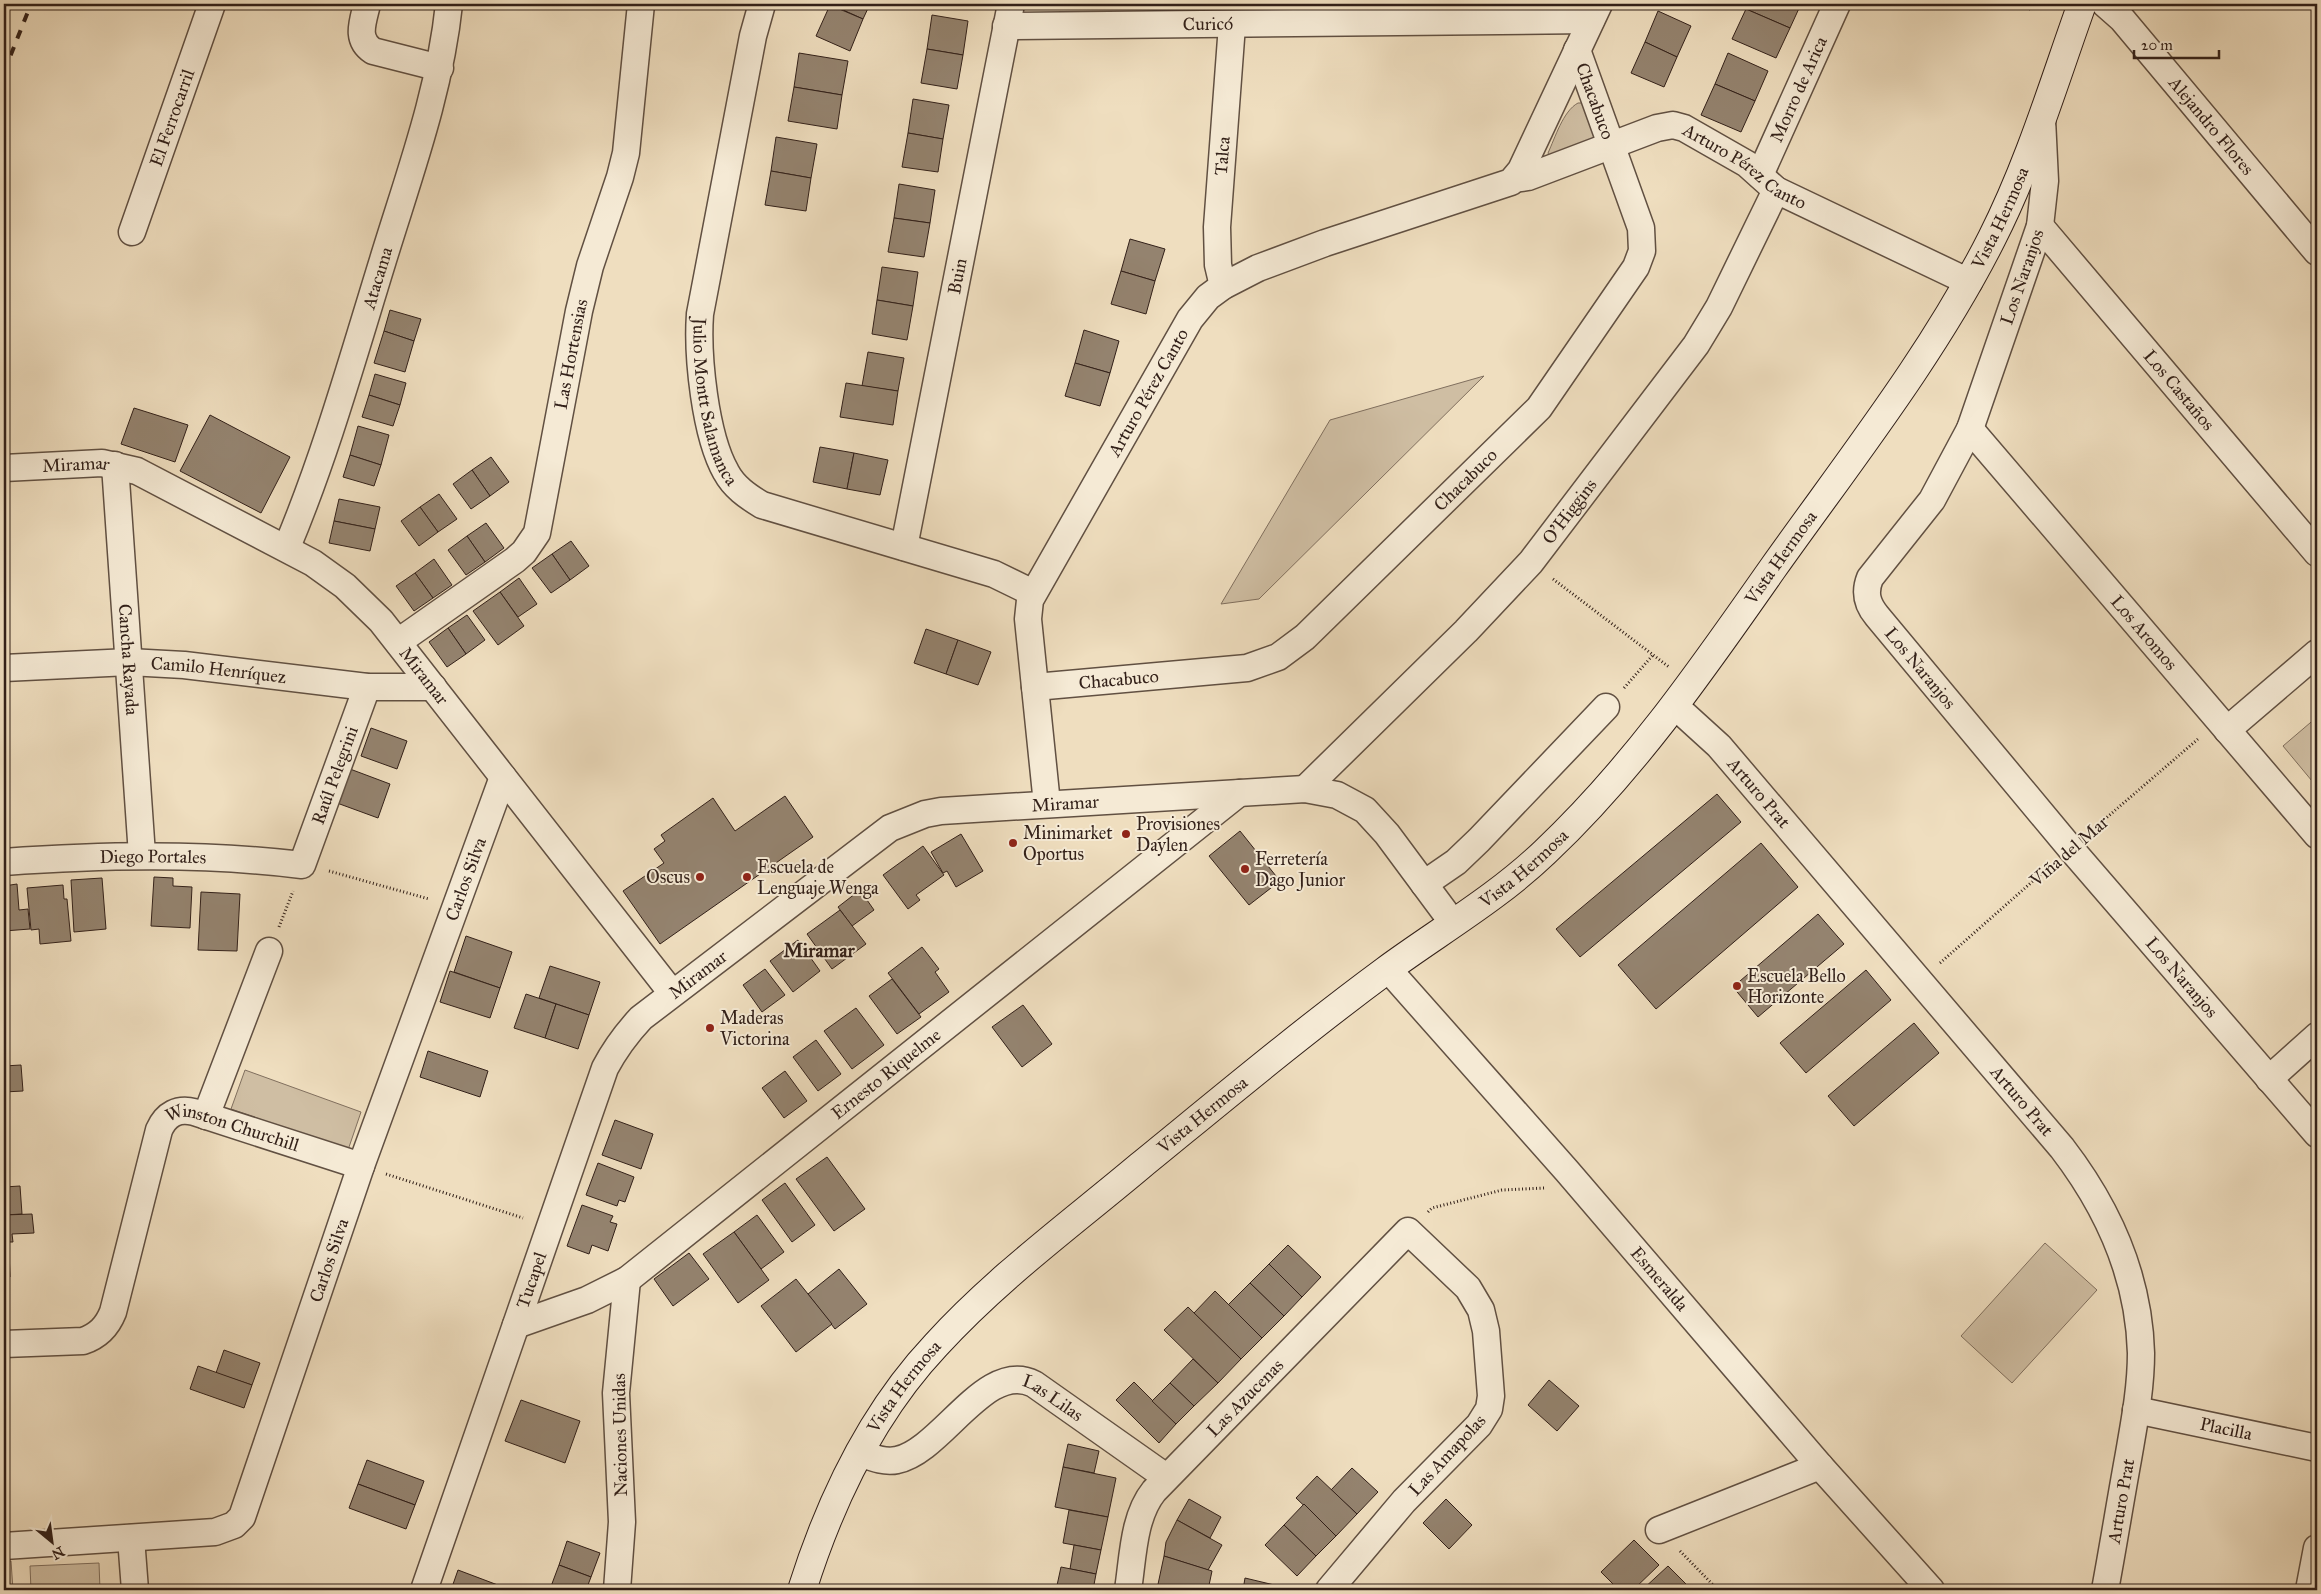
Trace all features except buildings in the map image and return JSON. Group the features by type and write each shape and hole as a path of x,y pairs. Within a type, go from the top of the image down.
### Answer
{"main road":[{"name":"Vista Hermosa","path":"802,1590 830,1515 860,1453 896,1394 917,1366 976,1304 1232,1091 1388,969 1454,923 1540,857 1616,779 1675,706 1910,375 1969,282 2011,200 2042,119 2082,4"}],"street":[{"name":"El Ferrocarril","path":"132,232 212,4"},
{"path":"367,4 361,36 367,47 373,51 440,68"},
{"name":"Atacama","path":"287,547 327,441 440,68 449,4"},
{"name":"Las Hortensias","path":"398,642 515,560 524,552 537,533 579,311 590,266 626,154 641,4"},
{"name":"Julio Montt Salamanca","path":"762,4 751,46 700,314 699,359 715,443 726,473 736,487 762,505 994,574 1033,594"},
{"name":"Morro de Arica","path":"1768,183 1837,4"},
{"name":"Alejandro Flores","path":"2105,4 2122,19 2317,252"},
{"path":"1514,179 1521,170 1595,12"},
{"name":"Curicó","path":"1009,15 1232,25 1595,12"},
{"name":"Buin","path":"904,547 1009,15"},
{"name":"Talca","path":"1223,286 1218,265 1217,227 1232,25"},
{"name":"Chacabuco","path":"1035,687 1247,668 1278,657 1305,637 1539,408 1636,267 1642,251 1641,228 1577,50"},
{"name":"Los Naranjos","path":"2042,119 2045,181 2040,226 1970,430 1932,500 1870,578 1866,593 1868,602 1877,616 2071,848 2317,1134"},
{"name":"Arturo Pérez Canto","path":"1047,804 1028,619 1033,594 1190,319 1208,297 1223,286 1258,268 1290,255 1506,184 1514,179 1528,176 1665,126 1679,126 1747,164 1768,183 1969,282"},
{"name":"O'Higgins","path":"1305,789 1472,625 1531,562 1696,346 1719,307 1768,183"},
{"name":"Los Castaños","path":"2040,226 2317,553"},
{"name":"Los Aromos","path":"1970,430 2317,835"},
{"name":"Miramar","path":"4,468 89,463 115,465 137,471 287,547 346,586 381,621 398,642 672,993 890,828 925,814 941,810 1305,789 1337,795 1365,810 1382,827 1454,923"},
{"name":"Cancha Rayada","path":"115,465 142,855"},
{"path":"2223,726 2317,652"},
{"name":"Camilo Henríquez","path":"4,668 129,662 184,665 367,688 433,687"},
{"name":"Raúl Pelegrini","path":"299,876 367,688"},
{"name":"Arturo Prat","path":"1675,706 1719,746 2062,1148 2082,1174 2114,1232 2134,1293 2141,1354 2136,1410 2105,1590"},
{"path":"1424,884 1456,862 1480,840 1606,707"},
{"name":"Carlos Silva","path":"4,1546 215,1532 234,1525 242,1516 361,1166 503,777"},
{"name":"Ernesto Riquelme","path":"516,1325 587,1300 626,1280 1239,793"},
{"name":"Diego Portales","path":"4,862 142,855 226,857 299,876"},
{"path":"206,1116 269,952"},
{"name":"Esmeralda","path":"1388,969 1567,1171 1820,1466 1932,1590"},
{"name":"Tucapel","path":"424,1590 605,1068 625,1034 641,1018 672,993"},
{"path":"2269,1079 2317,1036"},
{"name":"Winston Churchill","path":"4,1344 82,1341 91,1338 105,1327 113,1312 162,1123 173,1113 180,1110 206,1116 361,1166"},
{"name":"Las Azucenas","path":"1128,1590 1140,1516 1146,1500 1166,1477 1408,1231"},
{"name":"Las Amapolas","path":"1329,1590 1404,1501 1479,1425 1489,1409 1491,1396 1486,1331 1481,1310 1468,1288 1408,1231"},
{"name":"Naciones Unidas","path":"617,1590 622,1522 616,1393 626,1280"},
{"name":"Las Lilas","path":"860,1453 882,1460 895,1461 912,1454 926,1445 990,1388 1014,1378 1034,1384 1166,1477"},
{"name":"Placilla","path":"2136,1410 2317,1448"},
{"path":"1658,1530 1820,1466"},
{"path":"131,1538 135,1590"},
{"path":"2309,1590 2317,1548"}],"path":[{"path":"1531,562 1692,684"},
{"path":"1606,707 1653,654"},
{"name":"Viña del Mar","path":"1919,981 2071,848 2223,726"},
{"path":"269,952 299,876 365,880 456,908"},
{"path":"361,1166 550,1226"},
{"path":"1408,1231 1432,1208 1502,1190 1547,1188 1567,1171"},
{"path":"1658,1530 1718,1590"}],"shaded area":[{"path":"1578,103 1583,103 1596,133 1592,141 1550,158 1548,153 1560,125 1568,112"},
{"path":"1484,376 1259,599 1221,604 1330,420"},
{"path":"2317,717 2317,787 2283,746"},
{"path":"245,1070 361,1112 348,1150 231,1109"},
{"path":"2045,1243 2097,1290 2012,1383 1961,1336"},
{"path":"11,1561 13,1590 4,1590 4,1562"},
{"path":"99,1563 100,1590 31,1590 30,1566"}],"railway":[{"path":"4,72 31,4"}],"place":[{"name":"Provisiones Daylen","path":"1126,834"},
{"name":"Minimarket Oportus","path":"1013,843"},
{"name":"Ferretería Dago Junior","path":"1245,869"},
{"name":"Oscus","path":"700,877"},
{"name":"Escuela de Lenguaje Wenga","path":"747,877"},
{"name":"Escuela Bello Horizonte","path":"1737,986"},
{"name":"Maderas Victorina","path":"710,1028"}],"district":[{"name":"Miramar","path":"819,950"}]}
